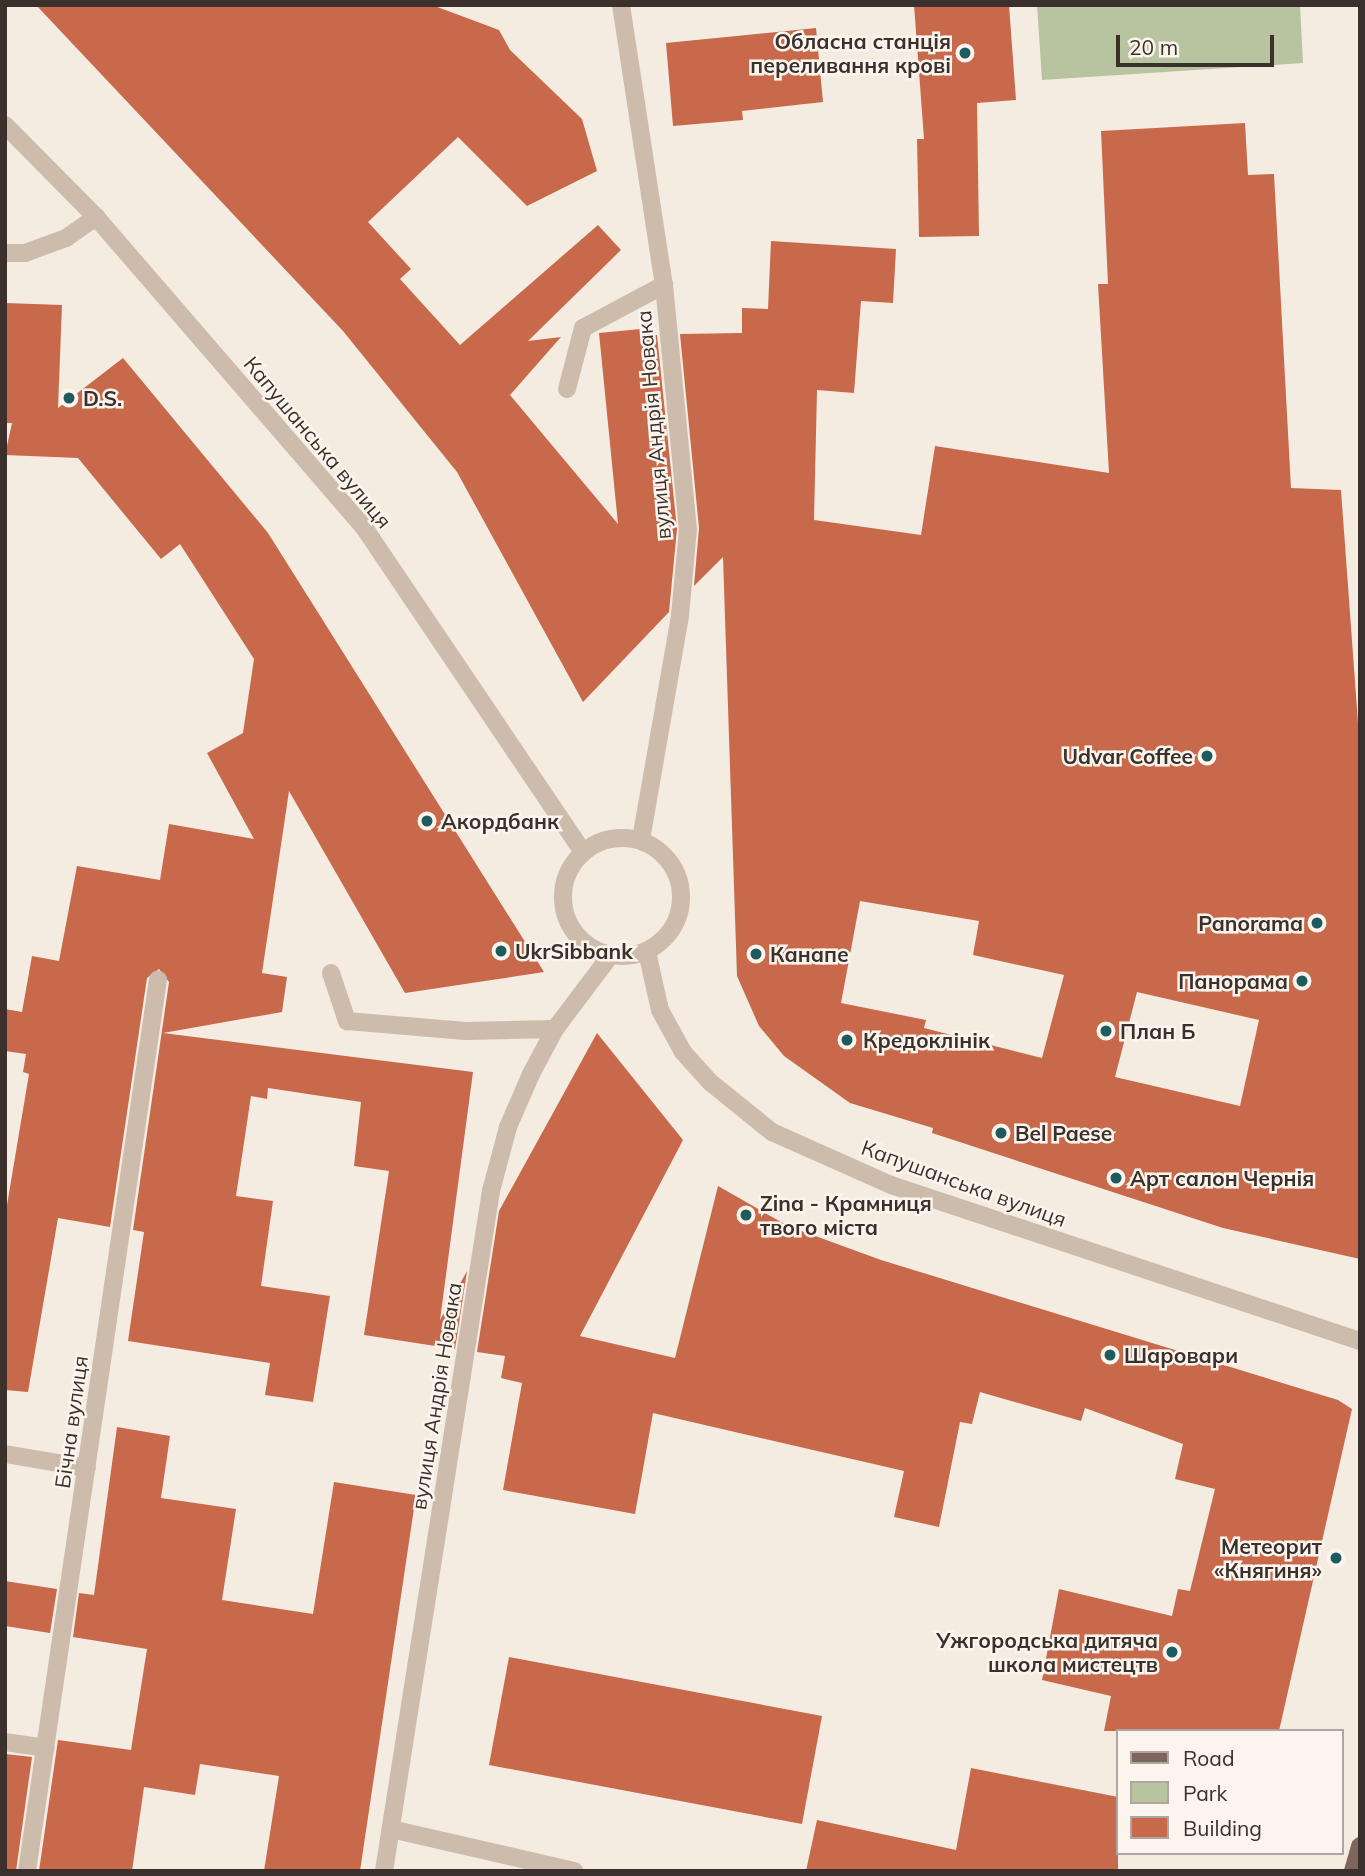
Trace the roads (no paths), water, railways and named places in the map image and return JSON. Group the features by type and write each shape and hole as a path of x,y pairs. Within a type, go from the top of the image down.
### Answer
{"main road":[{"path":"1353,1871 1360,1846"}],"street":[{"name":"вулиця Андрія Новака","path":"621,5 664,285 688,529 680,616 641,840"},
{"name":"Капушанська вулиця","path":"5,125 96,217 363,526 583,852"},
{"path":"5,253 25,253 66,238 96,217"},
{"path":"567,389 583,328 664,285"},
{"path":"641,840 673,865 681,884 676,924 647,951 610,956 578,937 562,903 570,866 583,852 600,841 641,840"},
{"name":"Капушанська вулиця","path":"647,951 660,1010 683,1052 710,1082 772,1132 891,1185 1360,1341"},
{"name":"вулиця Андрія Новака","path":"384,1871 491,1191 508,1128 555,1029 610,956"},
{"path":"331,974 347,1021 466,1031 555,1029"},
{"name":"Бічна вулиця","path":"27,1871 158,980"},
{"path":"5,1454 87,1468"},
{"path":"5,1742 46,1748"},
{"path":"391,1829 574,1871"}],"place":[{"name":"Обласна станція переливання крові","path":"965,53"},
{"name":"D.S.","path":"69,398"},
{"name":"Udvar Coffee","path":"1207,756"},
{"name":"Акордбанк","path":"427,821"},
{"name":"Panorama","path":"1317,923"},
{"name":"UkrSibbank","path":"501,951"},
{"name":"Канапе","path":"756,954"},
{"name":"Панорама","path":"1302,981"},
{"name":"План Б","path":"1106,1031"},
{"name":"Кредоклінік","path":"847,1040"},
{"name":"Bel Paese","path":"1001,1133"},
{"name":"Арт салон Чернія","path":"1116,1178"},
{"name":"Zina - Крамниця твого міста","path":"746,1215"},
{"name":"Шаровари","path":"1110,1355"},
{"name":"Метеорит «Княгиня»","path":"1336,1558"},
{"name":"Ужгородська дитяча школа мистецтв","path":"1172,1652"}]}
